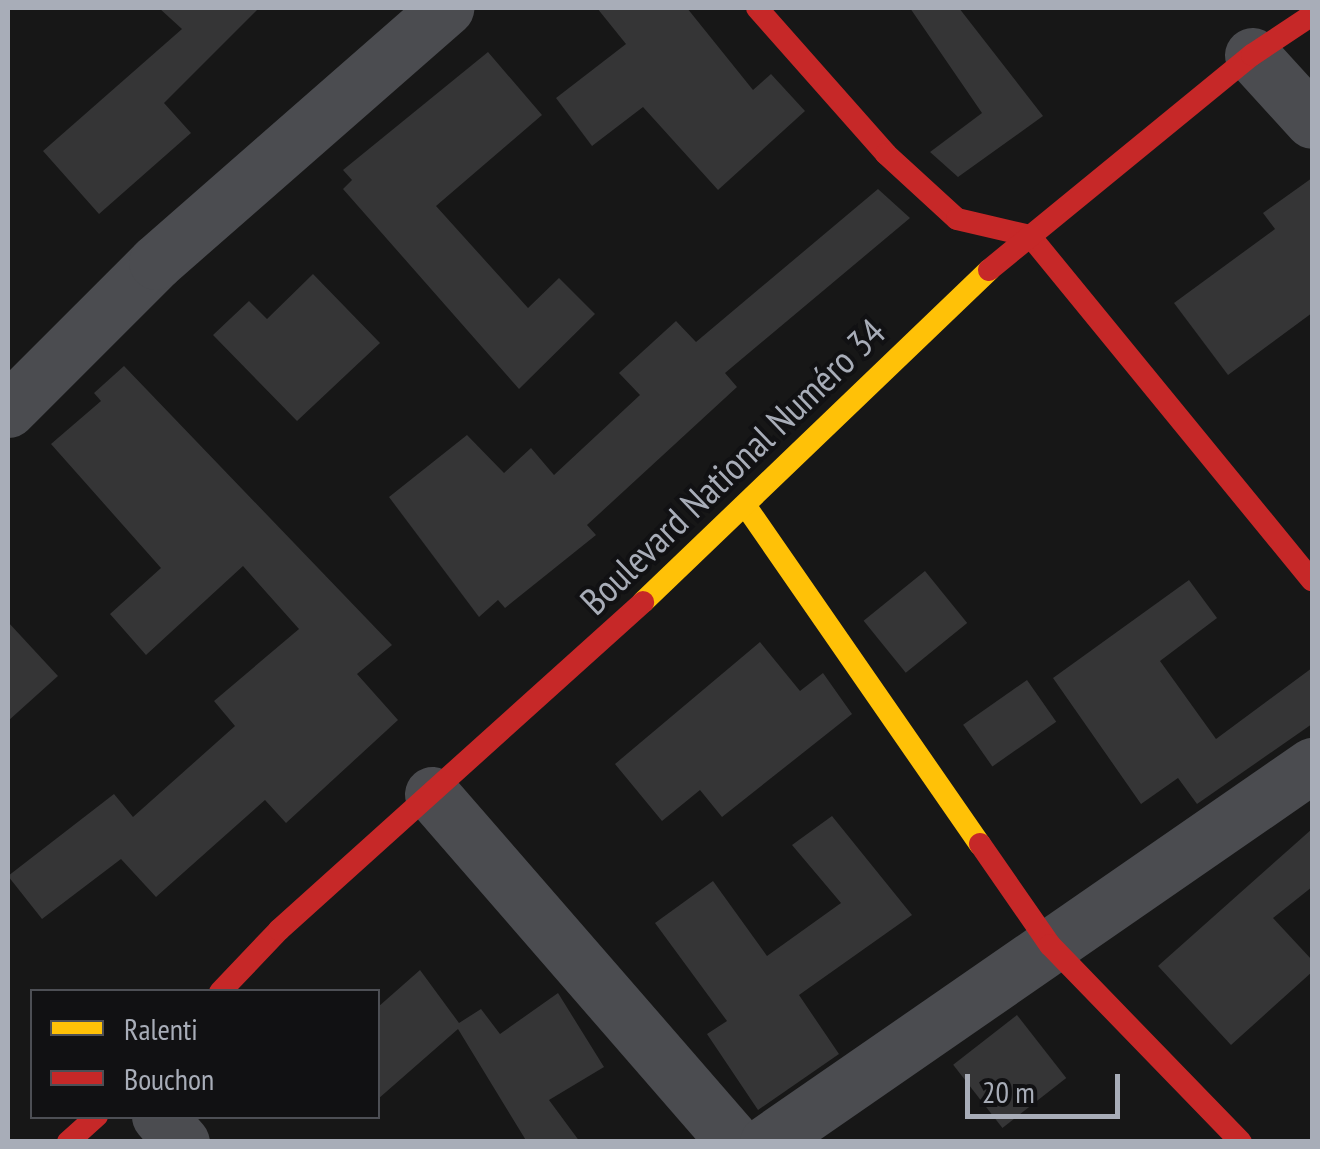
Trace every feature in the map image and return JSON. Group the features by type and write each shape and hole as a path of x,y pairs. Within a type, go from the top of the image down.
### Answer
{"street":[{"path":"8,410 156,262 446,8"},
{"path":"757,8 886,154 957,219 1030,236 1312,580"},
{"name":"Boulevard National Numéro 34","path":"223,989 748,508 944,307 1252,56 1312,14"},
{"path":"1252,56 1312,121"},
{"path":"748,508 1050,944 1241,1142"},
{"path":"767,1142 1312,765"},
{"path":"432,794 735,1142"},
{"path":"68,1142 94,1119"},
{"path":"162,1119 182,1142"}],"building":[{"path":"159,8 259,8 164,103 191,133 99,214 43,151 182,29"},
{"path":"597,8 687,8 753,90 771,74 805,111 718,190 643,107 592,146 556,98 626,44"},
{"path":"910,8 959,8 1043,116 958,177 930,152 982,113"},
{"path":"488,52 542,115 436,206 528,308 559,278 595,314 519,389 343,189 352,180 343,170"},
{"path":"1312,178 1312,313 1228,375 1174,303 1275,229 1263,213"},
{"path":"878,189 910,218 725,373 737,387 587,525 596,535 505,608 498,600 479,617 389,497 467,435 504,473 531,448 554,475 640,395 619,373 676,321 696,342"},
{"path":"313,274 380,343 297,421 213,335 249,301 267,319"},
{"path":"124,366 392,645 357,674 398,720 286,823 265,800 156,897 121,859 42,919 8,876 114,794 133,817 235,726 214,701 299,629 243,566 146,655 110,614 161,568 51,444 101,401 94,393"},
{"path":"925,571 967,623 906,673 864,621"},
{"path":"1189,580 1217,618 1160,661 1216,739 1312,668 1312,724 1197,804 1178,778 1141,804 1053,678"},
{"path":"8,622 58,676 8,721"},
{"path":"760,642 800,691 823,673 852,714 722,817 700,790 662,821 615,764"},
{"path":"1027,680 1056,722 992,767 963,725"},
{"path":"832,816 912,915 799,995 839,1054 758,1110 707,1034 727,1021 655,923 713,881 767,956 841,903 792,845"},
{"path":"1312,829 1312,887 1273,918 1312,960 1312,972 1231,1045 1158,966"},
{"path":"420,970 459,1023 481,1009 500,1034 558,993 604,1067 549,1100 580,1142 527,1142 458,1029 380,1097 380,1005"},
{"path":"1017,1015 1066,1078 1002,1128 953,1065"}],"traffic: slow":[{"path":"643,602 989,270"},
{"path":"747,508 980,844"}],"traffic: jam":[{"path":"757,8 886,154 957,219 1030,236 1312,580"},
{"path":"989,270 1252,55 1312,15"},
{"path":"223,989 279,930 643,602"},
{"path":"980,844 1050,945 1241,1142"},
{"path":"68,1142 94,1119"}]}
